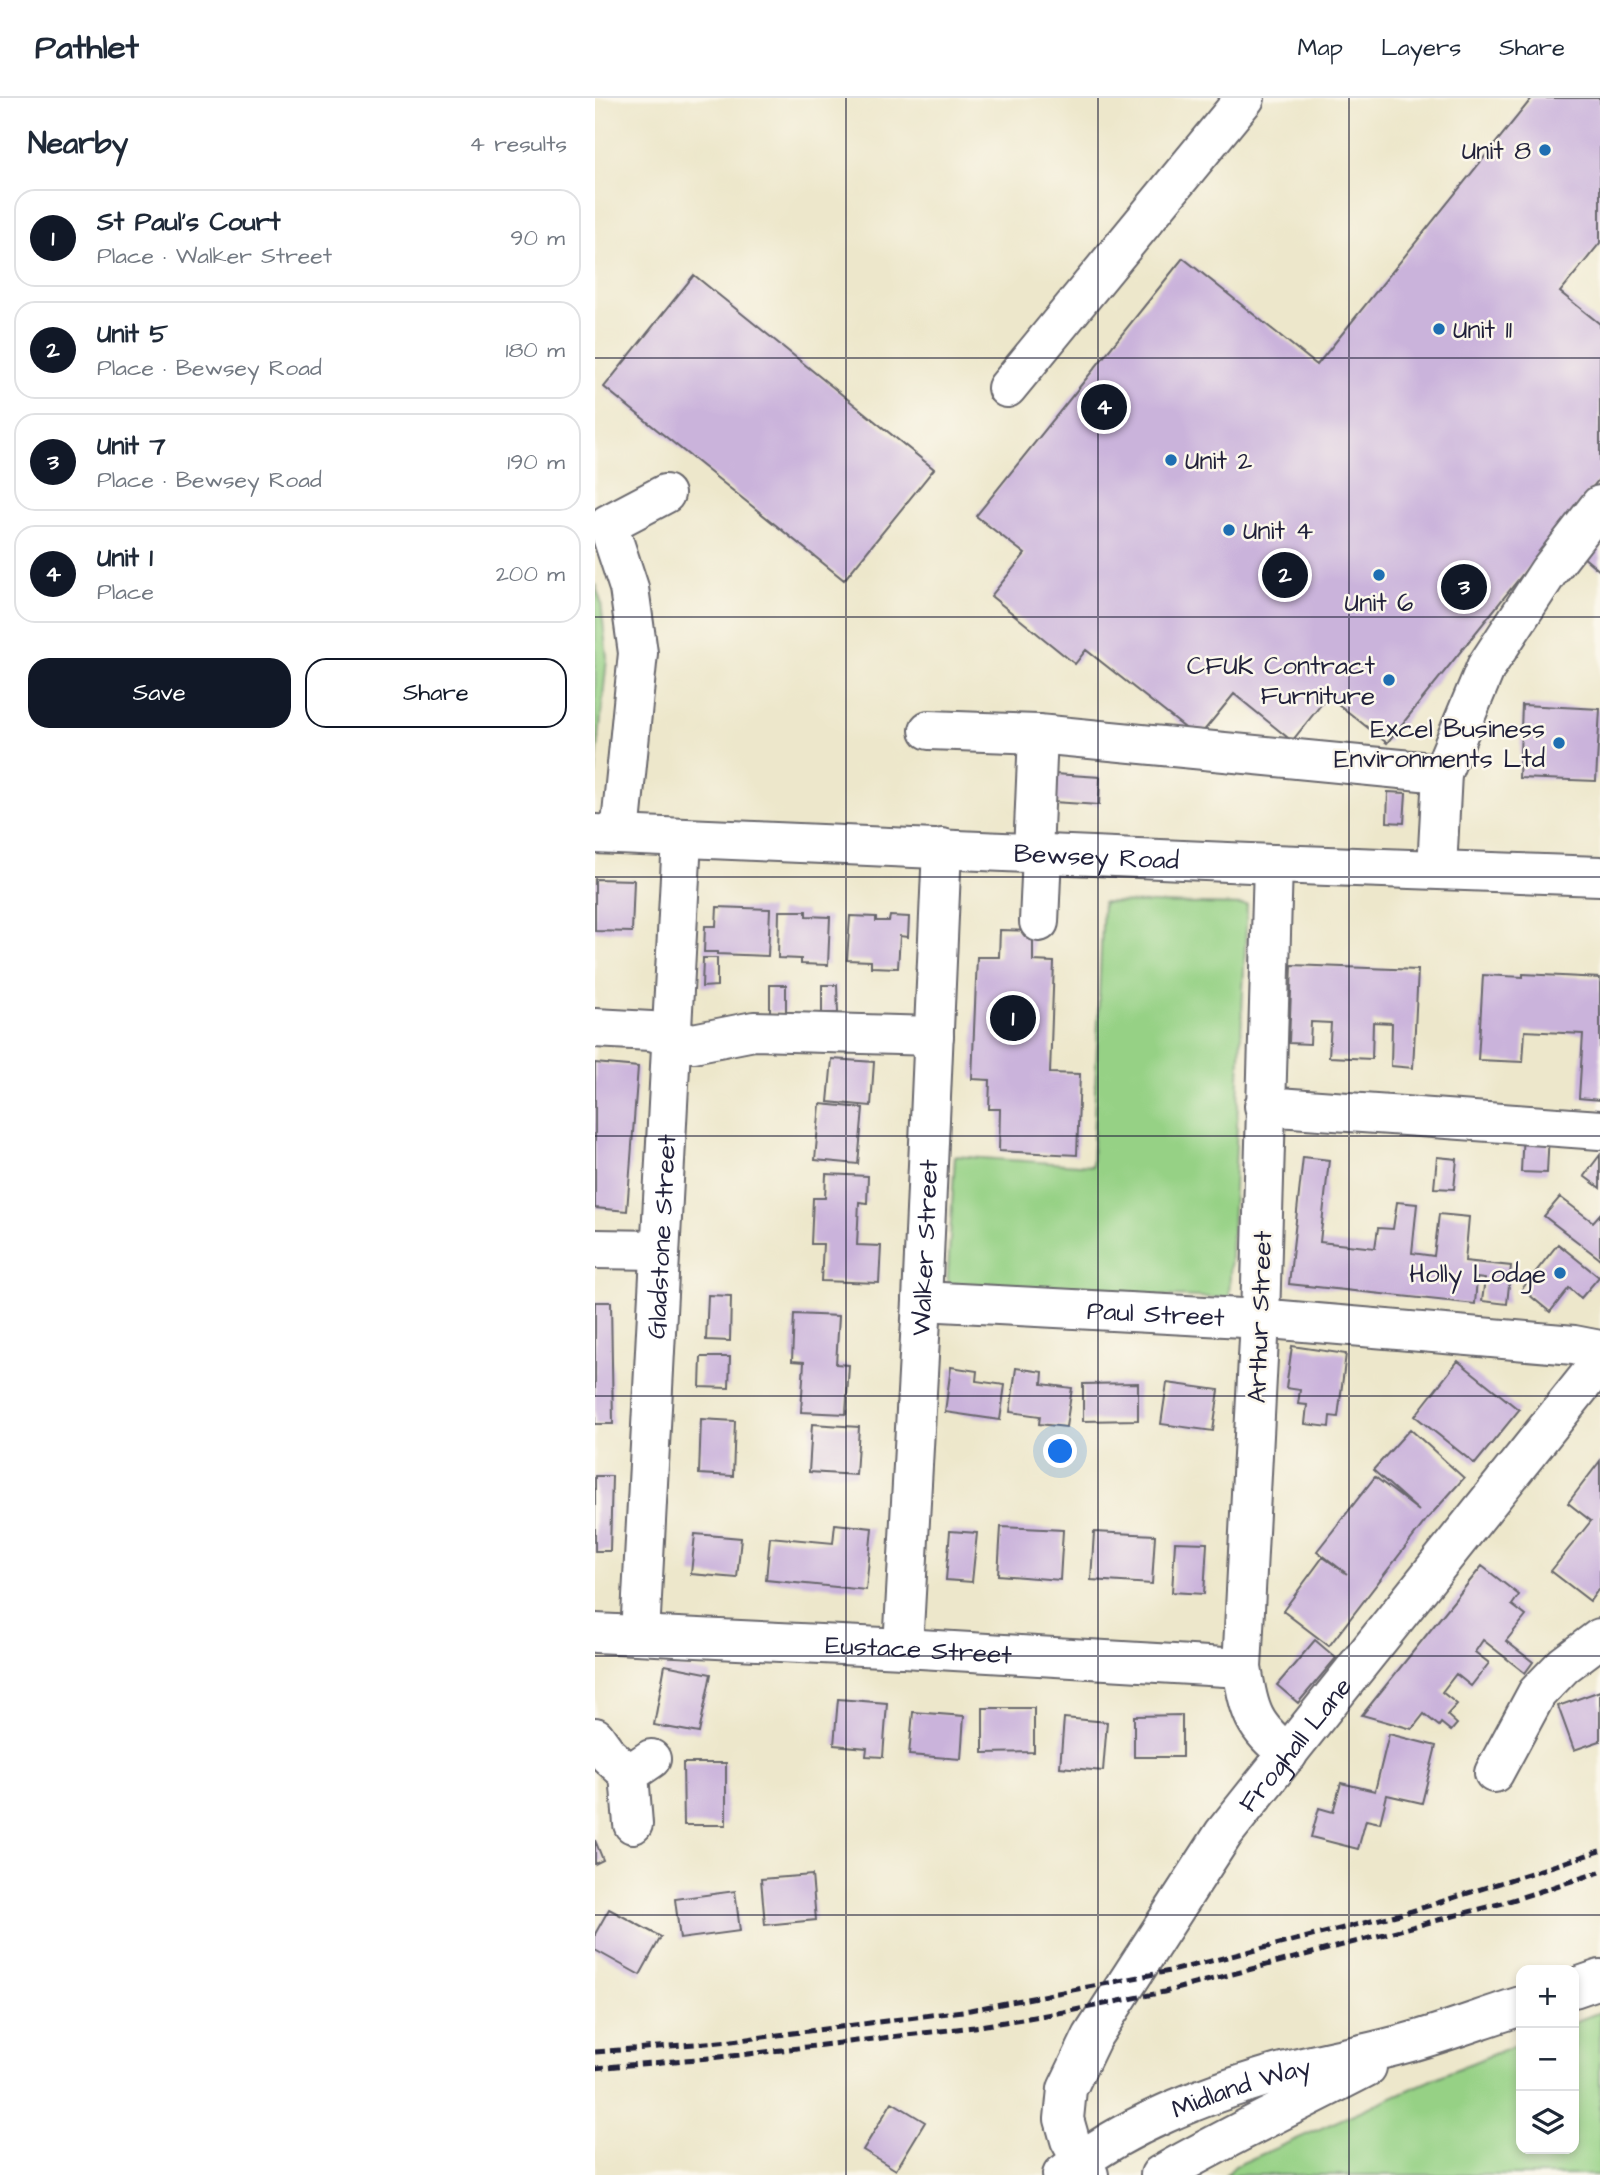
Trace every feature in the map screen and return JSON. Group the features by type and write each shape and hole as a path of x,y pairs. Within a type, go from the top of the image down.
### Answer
{"main road":[{"path":"1007,388 1245,98"},
{"path":"607,834 638,653 629,588 601,513 665,494"},
{"path":"1437,869 1442,773 1486,667 1549,571 1600,505"},
{"path":"929,730 1038,734 1442,773"},
{"path":"1038,734 1039,922"},
{"name":"Bewsey Road","path":"607,834 1600,876"},
{"name":"Gladstone Street","path":"640,1635 682,839"},
{"name":"Walker Street","path":"903,1648 942,848"},
{"name":"Arthur Street","path":"1273,864 1260,1319 1242,1668 1249,1706 1256,1723 1263,1733 1287,1754"},
{"path":"595,1028 651,1031 693,1044 754,1031 934,1036"},
{"path":"1265,1107 1600,1130"},
{"path":"595,1249 659,1251"},
{"name":"Paul Street","path":"922,1301 1260,1319 1561,1344 1600,1350"},
{"name":"Froghall Lane","path":"1077,2170 1065,2119 1067,2089 1105,2016 1224,1833 1600,1362"},
{"name":"Eustace Street","path":"595,1633 1242,1668"},
{"path":"1494,1773 1537,1693 1564,1665 1600,1638"},
{"path":"595,1737 608,1755 640,1766 633,1824"},
{"path":"1579,1986 1600,1979"},
{"name":"Midland Way","path":"1077,2170 1122,2135 1157,2117 1217,2094 1279,2073 1415,2041 1516,2008"},
{"name":"Midland Way","path":"1160,2175 1226,2137 1304,2101 1415,2041"}],"green space":[{"path":"595,584 601,602 607,658 595,777"},
{"path":"1103,902 1247,905 1229,1298 947,1289 955,1156 1092,1166"},
{"path":"1600,2012 1600,2175 1226,2175 1235,2166 1516,2045 1516,2154 1579,2154 1579,2020"}],"building":[{"path":"1532,98 1600,98 1600,243 1560,292 1600,324 1600,478 1387,743 1328,696 1292,741 1234,694 1198,738 1086,650 1075,664 991,596 1025,554 976,516 1183,258 1317,365"},
{"path":"694,275 934,469 844,580 604,387"},
{"path":"1600,534 1600,571 1582,556"},
{"name":"Excel Business Environments Ltd","path":"1522,705 1600,709 1596,781 1519,778"},
{"path":"1054,774 1100,777 1099,805 1053,802"},
{"path":"1388,792 1406,793 1404,823 1387,822"},
{"path":"595,879 634,880 632,932 595,931"},
{"path":"717,907 770,909 768,956 704,952 705,926 716,926"},
{"path":"779,911 806,911 806,916 830,917 828,965 801,964 801,959 778,958"},
{"path":"850,916 876,917 876,921 889,921 890,916 909,917 908,937 900,936 898,968 871,967 871,961 847,960"},
{"path":"1000,930 1033,931 1033,961 1054,962 1050,1073 1080,1074 1077,1155 999,1151 1000,1109 989,1109 990,1080 972,1079 977,957 999,957"},
{"path":"703,958 717,958 717,986 702,987"},
{"path":"1292,965 1418,970 1413,1068 1391,1066 1392,1023 1373,1022 1372,1059 1329,1057 1331,1023 1311,1022 1310,1044 1289,1043"},
{"path":"1523,974 1600,978 1600,1100 1579,1098 1583,1034 1525,1031 1523,1062 1478,1060 1483,975 1523,977"},
{"path":"770,985 786,985 786,1012 770,1012"},
{"path":"822,985 837,985 838,1013 822,1013"},
{"path":"832,1059 874,1062 871,1106 828,1102"},
{"path":"595,1063 638,1067 627,1211 595,1208"},
{"path":"820,1104 863,1108 858,1164 815,1160"},
{"path":"1523,1131 1549,1132 1547,1173 1521,1172"},
{"path":"1600,1155 1600,1188 1584,1176"},
{"path":"1303,1157 1329,1160 1320,1242 1375,1248 1378,1228 1393,1229 1397,1202 1417,1204 1412,1253 1434,1256 1439,1214 1469,1217 1465,1261 1511,1266 1507,1304 1482,1301 1485,1279 1477,1278 1475,1304 1289,1284"},
{"path":"1437,1157 1457,1159 1454,1189 1434,1188"},
{"path":"826,1174 868,1176 867,1203 859,1202 857,1245 881,1246 879,1283 821,1281 823,1244 811,1244 813,1198 825,1198"},
{"path":"1560,1197 1593,1222 1600,1214 1600,1259 1544,1216"},
{"path":"1558,1244 1599,1277 1581,1298 1569,1288 1550,1312 1522,1289"},
{"path":"708,1295 731,1296 730,1341 706,1340"},
{"path":"595,1302 611,1302 613,1424 595,1424"},
{"path":"794,1314 839,1316 836,1364 849,1365 846,1414 801,1412 804,1362 792,1361"},
{"path":"1292,1346 1346,1354 1338,1417 1330,1416 1329,1427 1305,1424 1307,1405 1298,1404 1300,1390 1286,1388"},
{"path":"701,1357 730,1357 729,1388 700,1387"},
{"path":"1458,1361 1519,1410 1475,1464 1415,1416"},
{"path":"951,1367 977,1371 976,1381 1005,1385 1000,1420 945,1412"},
{"path":"1016,1368 1043,1372 1042,1384 1072,1388 1066,1427 1039,1424 1040,1416 1010,1412"},
{"path":"1138,1383 1138,1420 1083,1421 1083,1384"},
{"path":"1167,1383 1219,1390 1213,1431 1161,1424"},
{"path":"701,1419 735,1421 733,1476 699,1474"},
{"path":"812,1424 859,1427 856,1475 809,1472"},
{"path":"1410,1429 1464,1478 1427,1519 1329,1646 1283,1611 1323,1557 1347,1574 1317,1551 1375,1477 1419,1511 1373,1470"},
{"path":"1600,1461 1600,1587 1590,1601 1551,1571 1591,1521 1568,1503"},
{"path":"595,1476 612,1476 610,1551 595,1551"},
{"path":"835,1524 872,1528 866,1590 766,1580 770,1537 833,1543"},
{"path":"1001,1527 1063,1530 1060,1580 998,1575"},
{"path":"950,1531 977,1533 972,1582 946,1580"},
{"path":"1094,1532 1155,1535 1152,1584 1091,1580"},
{"path":"695,1534 741,1538 737,1578 691,1574"},
{"path":"1175,1542 1207,1543 1204,1594 1172,1592"},
{"path":"1482,1566 1519,1595 1512,1605 1526,1616 1506,1641 1533,1662 1525,1673 1483,1640 1475,1652 1489,1663 1471,1686 1456,1674 1442,1692 1457,1704 1447,1715 1457,1724 1451,1731 1441,1723 1439,1726 1424,1714 1412,1729 1362,1715"},
{"path":"1315,1640 1336,1658 1298,1703 1277,1685"},
{"path":"665,1665 711,1674 699,1733 654,1725"},
{"path":"1600,1691 1600,1741 1574,1750 1558,1706"},
{"path":"838,1699 887,1703 883,1757 866,1756 867,1748 834,1745"},
{"path":"983,1708 1034,1708 1034,1752 983,1753"},
{"path":"913,1712 964,1716 961,1759 909,1755"},
{"path":"1182,1715 1182,1757 1134,1757 1134,1716"},
{"path":"1064,1718 1107,1722 1103,1771 1060,1767"},
{"path":"1389,1734 1436,1746 1422,1803 1387,1795 1380,1823 1366,1820 1358,1849 1311,1837 1319,1808 1333,1812 1341,1783 1375,1791"},
{"path":"683,1763 726,1763 726,1825 684,1825"},
{"path":"595,1840 603,1860 595,1864"},
{"path":"812,1875 816,1920 765,1925 761,1879"},
{"path":"735,1891 740,1931 680,1939 675,1899"},
{"path":"609,1909 661,1937 640,1975 595,1950 595,1934"},
{"path":"892,2102 925,2122 896,2170 863,2150"}],"railway":[{"path":"595,2052 732,2041 970,2010 1175,1970 1412,1911 1600,1851"},
{"path":"595,2068 731,2056 974,2027 1070,2011 1164,1992 1503,1903 1600,1872"}],"place":[{"name":"Unit 8","path":"1545,150"},
{"name":"Unit 11","path":"1439,329"},
{"name":"Unit 1","path":"1104,407"},
{"name":"Unit 2","path":"1171,460"},
{"name":"Unit 4","path":"1229,530"},
{"name":"Unit 5","path":"1285,575"},
{"name":"Unit 6","path":"1379,575"},
{"name":"Unit 7","path":"1464,587"},
{"name":"CFUK Contract Furniture","path":"1389,680"},
{"name":"Excel Business Environments Ltd","path":"1559,743"},
{"name":"St Paul's Court","path":"1013,1018"},
{"name":"Holly Lodge","path":"1560,1273"}]}
